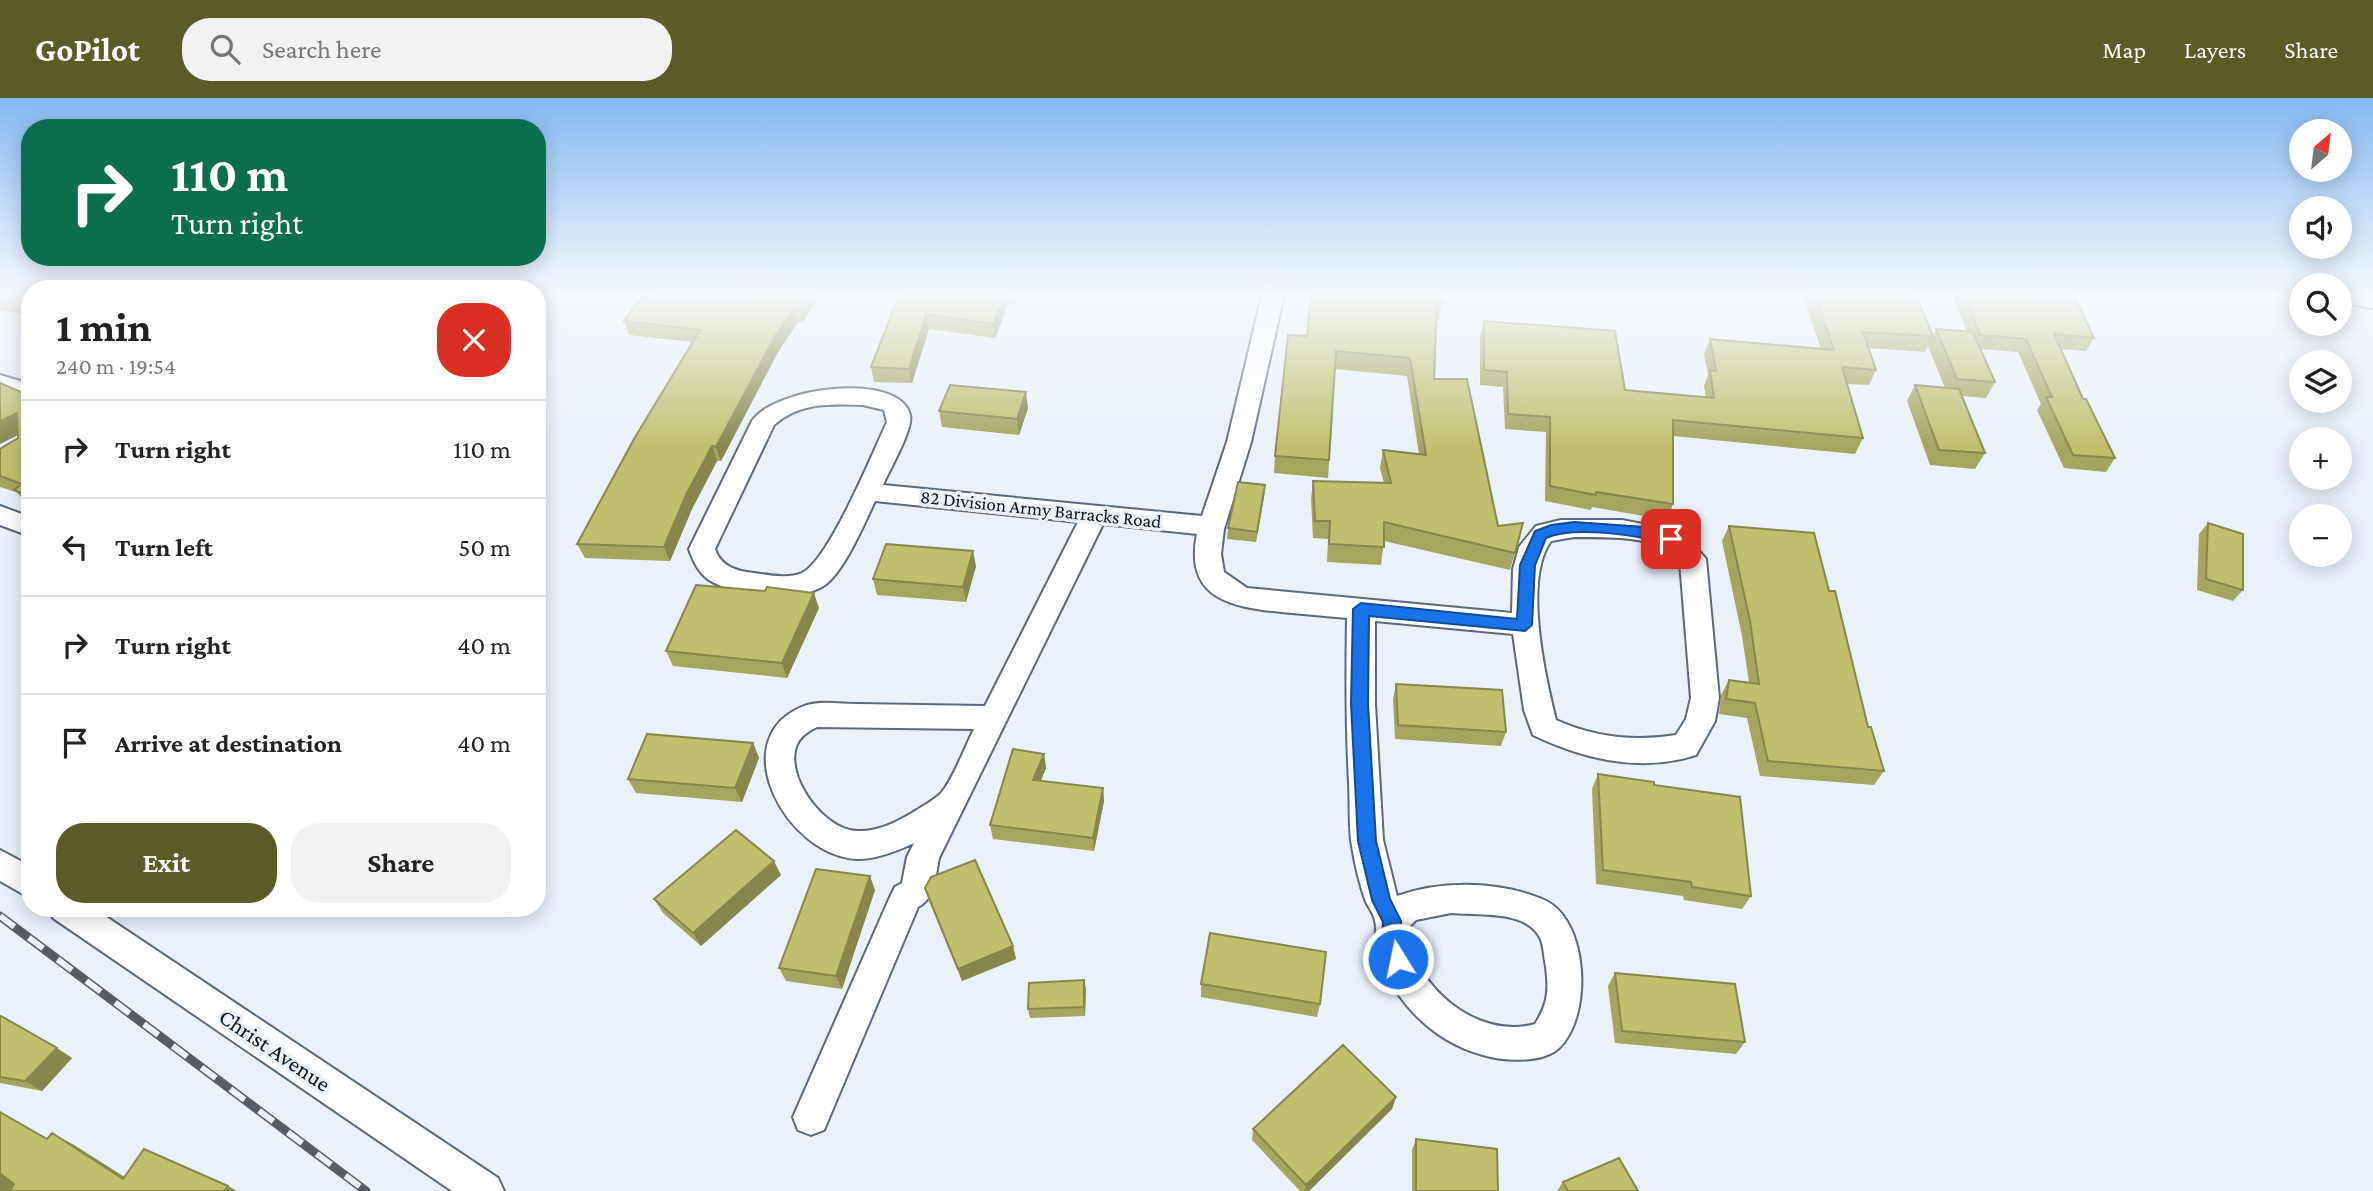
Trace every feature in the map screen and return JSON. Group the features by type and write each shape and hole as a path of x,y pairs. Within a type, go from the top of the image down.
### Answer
{"street":[{"path":"1261,346 1234,461 1213,526 1209,571 1226,591 1243,598 1525,625"},
{"path":"0,382 21,389"},
{"path":"863,397 884,399 892,404 900,414 899,422 868,492 821,574 813,579 798,585 781,586 734,580 711,569 704,559 702,549 737,472 764,421 782,405 810,398 863,397"},
{"name":"82 Division Army Barracks Road","path":"868,492 1213,526"},
{"path":"811,1117 906,897 916,892 923,857 1096,514"},
{"path":"0,515 21,523"},
{"path":"1574,528 1611,529 1645,532 1671,539 1684,547 1693,559 1705,698 1700,721 1685,746 1657,752 1611,751 1571,741 1543,727 1534,693 1525,625 1528,565 1540,535 1551,530 1574,528"},
{"path":"1361,609 1360,704 1367,841 1381,900 1392,921 1392,940 1409,981 1432,1012 1455,1027 1496,1042 1527,1043 1546,1037 1561,1014 1566,988 1558,939 1548,920 1538,912 1518,904 1451,899 1407,907 1392,921"},
{"path":"953,801 925,822 895,838 855,845 839,842 810,826 799,811 781,772 779,753 792,729 802,719 812,715 992,718"},
{"path":"0,864 21,878"},
{"name":"Christ Avenue","path":"78,917 485,1191"}],"building":[{"path":"690,346 770,346 716,447 712,446 686,495 664,547 577,544 634,439"},
{"path":"879,346 916,346 909,369 871,367"},
{"path":"1287,346 1435,346 1434,379 1467,379 1498,526 1523,523 1515,553 1384,522 1384,547 1329,544 1330,521 1315,521 1313,481 1391,483 1383,450 1426,455 1410,358 1336,351 1329,460 1275,456"},
{"path":"1484,346 1618,346 1625,390 1714,398 1710,370 1716,371 1711,346 1789,346 1834,350 1833,346 1868,346 1876,370 1842,367 1863,438 1673,420 1673,504 1596,492 1596,495 1550,486 1550,417 1508,414 1507,372 1484,370"},
{"path":"1943,346 1979,346 1995,382 1957,379"},
{"path":"2029,346 2059,346 2083,399 2086,399 2115,458 2073,455 2046,397 2052,397"},
{"path":"0,383 21,392 21,484 0,476 0,449 18,438 17,413 0,421"},
{"path":"950,385 1026,392 1017,419 939,411"},
{"path":"1915,385 1959,389 1985,453 1939,450"},
{"path":"1238,482 1265,485 1257,532 1228,528"},
{"path":"2208,523 2243,534 2243,590 2206,579"},
{"path":"1729,526 1814,533 1829,591 1835,591 1868,727 1871,727 1884,771 1768,761 1755,703 1726,699 1729,680 1759,684 1750,621"},
{"path":"886,544 973,551 963,587 873,579"},
{"path":"696,585 765,591 767,587 814,593 782,663 666,651"},
{"path":"1396,684 1502,690 1506,732 1398,725"},
{"path":"647,734 753,743 735,788 628,779"},
{"path":"1013,749 1044,754 1033,780 1103,788 1093,838 990,825"},
{"path":"1598,774 1740,797 1751,896 1692,887 1691,882 1603,870"},
{"path":"736,830 774,861 693,933 654,899"},
{"path":"975,860 1013,946 958,969 925,888 931,877"},
{"path":"816,869 870,876 836,976 779,968"},
{"path":"1210,933 1326,952 1320,1004 1201,984"},
{"path":"1615,973 1735,984 1745,1042 1622,1031"},
{"path":"1084,980 1084,1007 1028,1009 1029,983"},
{"path":"1,1016 57,1048 25,1081 0,1077"},
{"path":"1343,1045 1396,1097 1306,1185 1253,1129"},
{"path":"0,1112 47,1139 52,1133 123,1179 144,1149 228,1186 224,1191 10,1191 14,1184 0,1175"},
{"path":"1416,1139 1497,1149 1498,1191 1416,1191"},
{"path":"1619,1158 1638,1191 1568,1191 1563,1182"}],"railway":[{"path":"0,916 366,1191"}],"route":[{"path":"1398,959 1392,940 1392,921 1381,900 1367,841 1360,704 1361,609 1525,625 1528,565 1534,544 1540,535 1551,530 1574,528 1611,529 1645,532 1671,539"}]}
